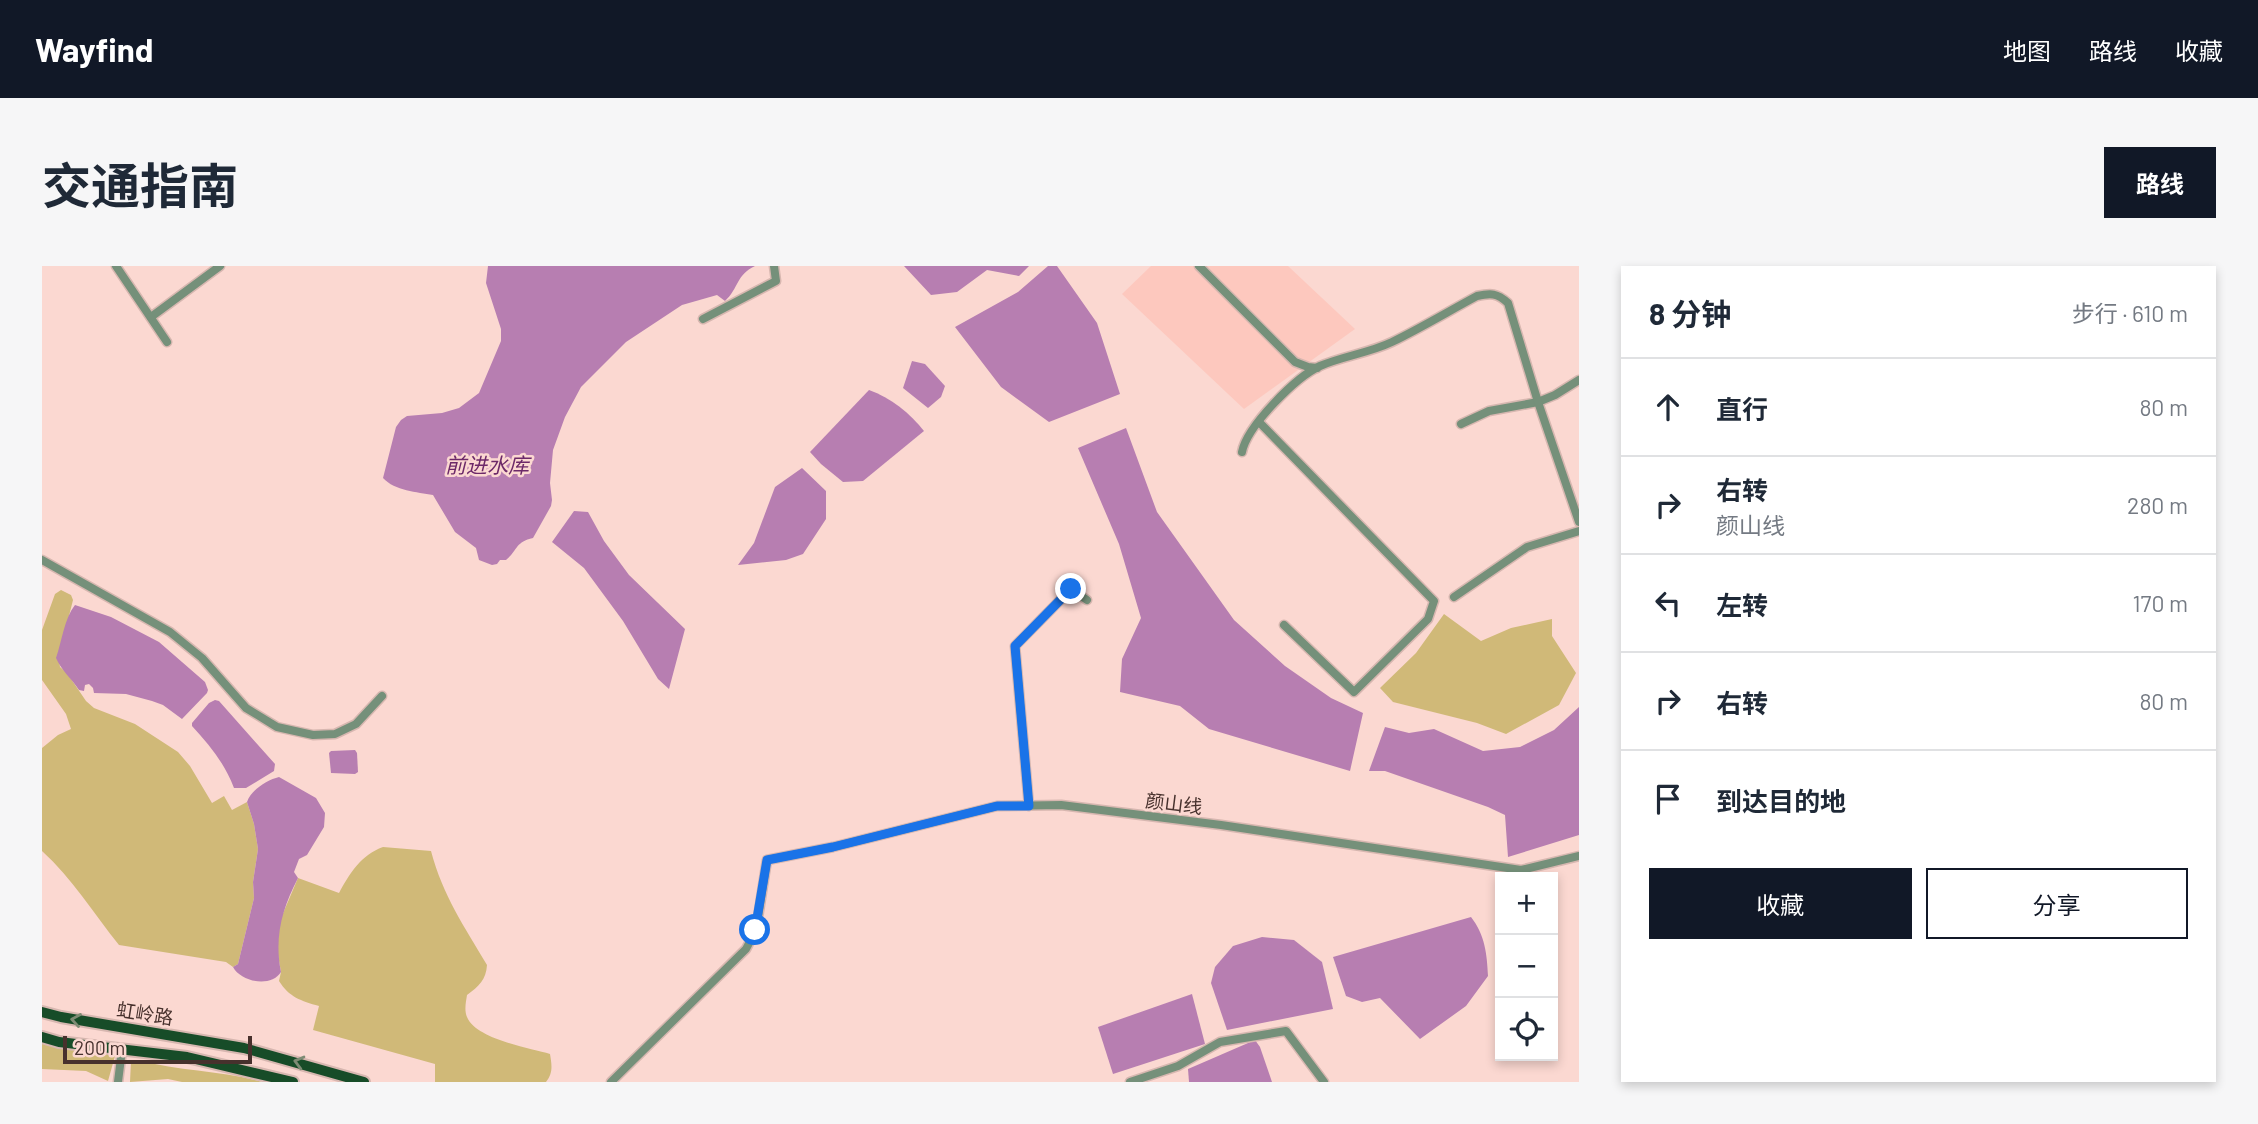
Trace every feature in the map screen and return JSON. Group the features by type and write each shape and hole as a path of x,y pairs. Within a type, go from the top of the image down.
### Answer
{"main road":[{"name":"虹岭路","path":"42,1012 244,1048 364,1082"},
{"name":"虹岭路","path":"42,1037 58,1042 187,1057 293,1082"}],"street":[{"path":"116,266 167,342"},
{"path":"151,317 220,266"},
{"path":"703,319 776,281 774,266"},
{"path":"1199,266 1295,362 1317,368"},
{"path":"1242,452 1244,444 1276,400 1317,368 1389,344 1477,296 1491,293 1501,296 1508,303 1579,522"},
{"path":"1461,424 1489,411 1538,402 1579,380"},
{"path":"1259,422 1434,601 1428,620 1354,692 1284,625"},
{"path":"1454,597 1527,547 1579,531"},
{"path":"42,560 170,632 202,659 246,708 277,727 313,735 335,734 356,724 382,696"},
{"path":"1029,806 1015,646 1071,589 1087,600"},
{"name":"颜山线","path":"611,1082 746,949 755,930 767,860 833,847 997,806 1061,805 1221,825 1521,870 1579,856"},
{"path":"1130,1082 1178,1066 1220,1042 1286,1031 1324,1082"},
{"path":"118,1082 122,1050"}],"shaded area":[{"path":"1151,266 1288,266 1355,329 1244,409 1122,294"},
{"path":"61,590 71,595 73,600 58,653 60,667 86,701 94,708 135,724 178,752 190,766 212,803 224,796 232,810 247,802 258,849 253,882 254,898 238,964 233,967 226,962 119,945 73,884 42,851 42,748 58,735 71,729 66,714 42,680 42,630 55,594"},
{"path":"1444,614 1481,641 1511,628 1552,619 1552,636 1576,673 1559,705 1506,734 1477,723 1393,702 1380,688 1416,653"},
{"path":"383,847 431,851 448,897 487,965 481,982 467,995 467,1017 472,1025 492,1037 550,1054 550,1076 546,1082 435,1082 435,1064 313,1030 319,1006 296,998 279,981 281,972 277,941 281,918 298,878 339,893 362,860"},
{"path":"42,1043 115,1056 108,1081 86,1071 42,1069"},
{"path":"139,1060 262,1082 182,1082 168,1079 130,1082 131,1061"}],"water":[{"name":"前进水库","path":"488,266 755,266 744,273 725,301 717,295 682,305 626,342 581,387 565,417 553,450 551,506 533,538 520,544 506,560 492,565 479,560 476,548 455,532 433,495 400,488 383,478 396,427 401,420 407,416 442,413 459,408 479,393 501,341 501,329 486,283"},
{"path":"904,266 1029,266 1019,276 987,270 957,292 931,295"},
{"path":"1048,266 1057,266 1097,323 1120,394 1049,422 1001,387 955,327 1018,292"},
{"path":"912,361 925,364 945,386 941,397 928,408 903,388"},
{"path":"869,390 900,407 924,431 863,481 843,482 810,452"},
{"path":"1126,428 1157,512 1234,620 1285,666 1331,698 1363,713 1350,771 1209,729 1180,706 1120,692 1122,659 1141,618 1119,544 1078,448"},
{"path":"802,468 826,491 826,519 803,554 786,560 738,565 754,543 775,487"},
{"path":"574,511 588,512 604,541 629,575 685,629 669,689 658,679 623,621 584,568 552,542"},
{"path":"75,605 111,617 159,642 205,682 207,693 182,719 163,705 152,701 126,694 94,693 89,684 85,685 84,691 79,690 56,658 66,623"},
{"path":"219,701 275,764 274,771 246,788 234,788 216,755 192,726 209,703"},
{"path":"1579,707 1579,835 1508,857 1505,815 1385,771 1369,771 1385,727 1409,733 1434,729 1483,751 1520,747 1554,730"},
{"path":"355,750 358,772 331,773 331,751"},
{"path":"279,777 316,798 325,813 324,827 307,855 299,859 294,872 298,878 284,912 279,935 281,972 270,980 256,981 242,976 233,967 238,964 254,898 253,882 258,849 247,802 260,786"},
{"path":"1471,917 1484,945 1488,976 1466,1006 1420,1039 1380,998 1362,1002 1346,996 1333,957"},
{"path":"1262,937 1294,940 1322,962 1333,1009 1227,1030 1211,983 1215,967 1233,946"},
{"path":"1192,994 1205,1044 1113,1074 1098,1027"},
{"path":"1255,1040 1272,1082 1189,1082 1188,1069"}],"route":[{"path":"755,930 767,860 833,847 997,806 1029,806 1015,646 1071,589"}]}
